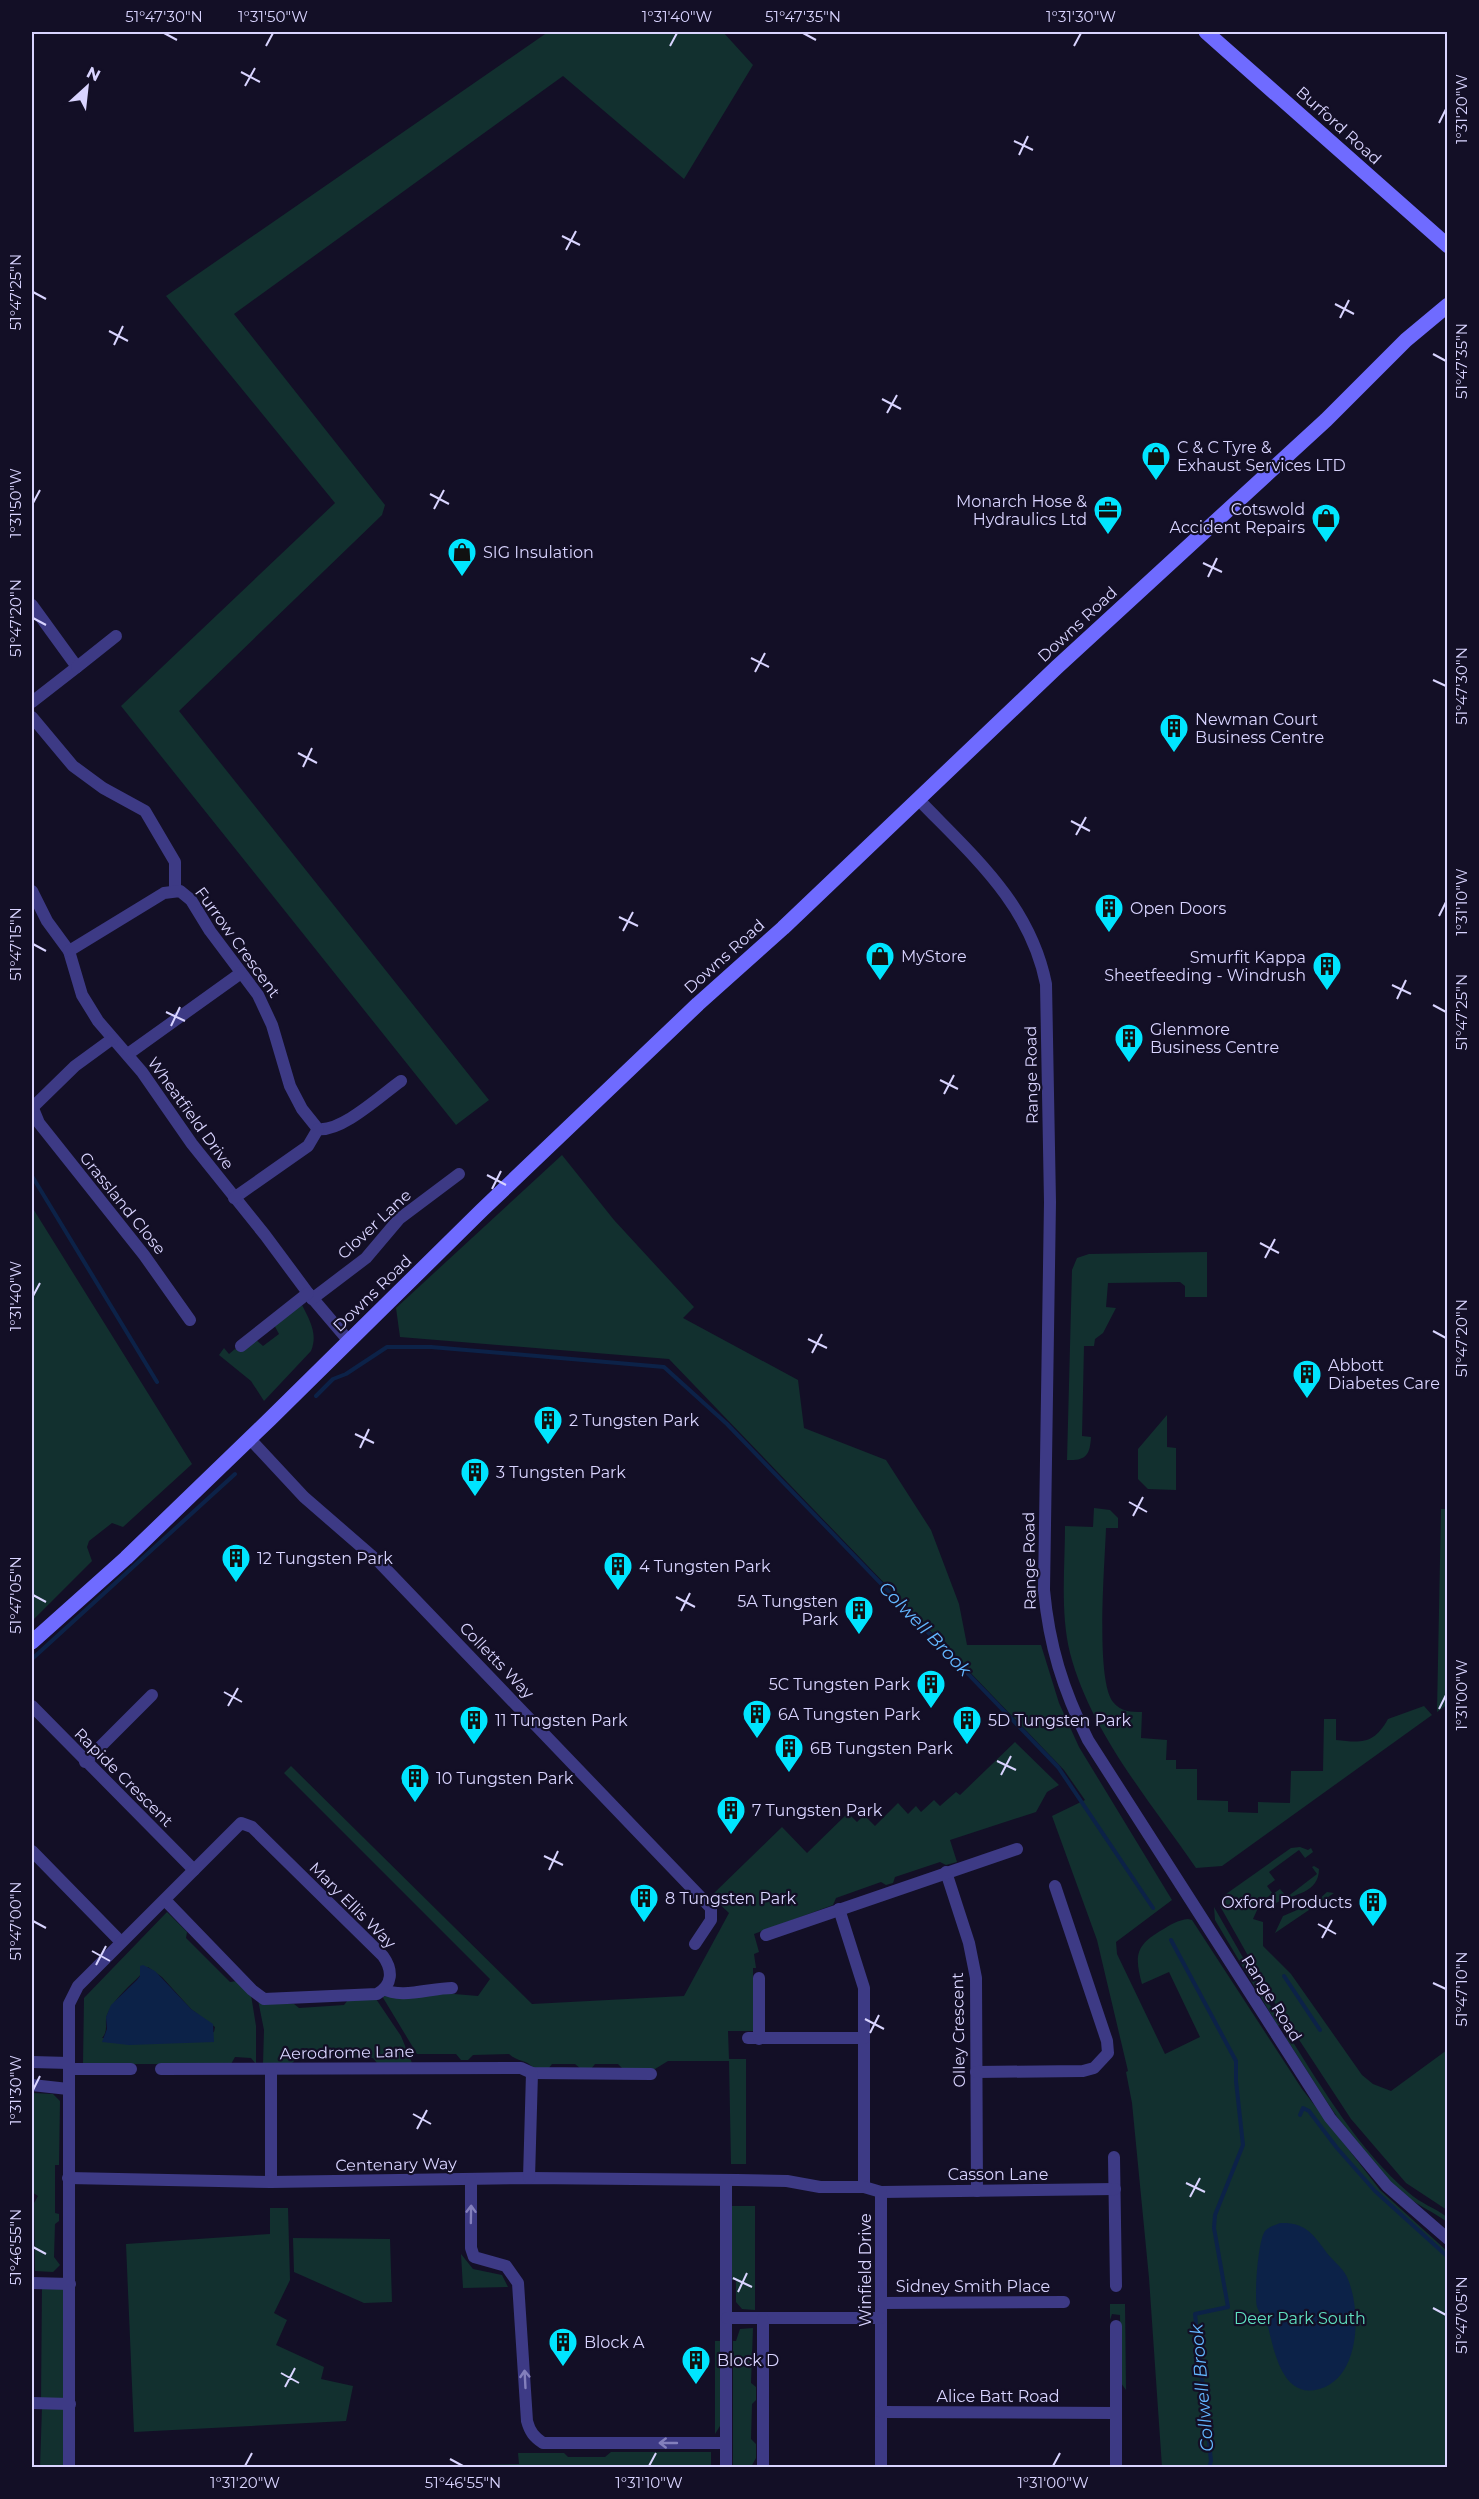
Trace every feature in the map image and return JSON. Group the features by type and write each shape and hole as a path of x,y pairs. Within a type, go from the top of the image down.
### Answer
{"street":[{"name":"Burford Road","path":"1206,32 1448,246"},
{"name":"Downs Road","path":"32,1642 126,1557 250,1439 348,1340 690,1011 919,800 1147,583 1318,427 1406,340 1448,305"},
{"path":"32,605 76,667"},
{"path":"32,702 116,636"},
{"path":"32,717 73,766 103,788 145,811 174,862 175,890"},
{"name":"Range Road","path":"919,800 1015,905 1041,957 1046,984 1050,1202 1044,1590 1051,1646 1060,1678 1088,1740 1330,2118 1387,2186 1448,2239"},
{"name":"Furrow Crescent","path":"69,951 164,893 175,890 185,894 266,1010 290,1086 302,1109 318,1129"},
{"name":"Wheatfield Drive","path":"32,891 47,921 69,951 86,1004 112,1039 128,1054 310,1296 348,1340"},
{"path":"128,1054 241,973"},
{"name":"Grassland Close","path":"112,1039 75,1066 32,1107 39,1123 139,1249 190,1320"},
{"path":"234,1197 308,1146 318,1129 326,1130 341,1124 401,1081"},
{"name":"Clover Lane","path":"241,1346 366,1257 399,1220 459,1174"},
{"name":"Colletts Way","path":"250,1439 304,1497 380,1563 711,1908 711,1920 695,1944"},
{"path":"85,1762 152,1695"},
{"name":"Rapide Crescent","path":"32,1706 194,1870"},
{"name":"Mary Ellis Way","path":"68,2178 69,2004 73,1994 121,1942 242,1823 248,1823 383,1956 390,1975 384,1989"},
{"path":"766,1935 1017,1849"},
{"path":"32,1851 121,1942"},
{"name":"Olley Crescent","path":"946,1872 967,1935 976,1978 977,2191"},
{"path":"976,2072 1083,2071 1094,2068 1108,2053 1107,2041 1055,1886"},
{"path":"165,1900 252,1990 264,1999 376,1994 384,1989 397,1994 432,1988 452,1988"},
{"path":"839,1909 863,1980 864,2187"},
{"path":"759,1978 754,2038 864,2038"},
{"path":"32,2062 130,2069"},
{"name":"Aerodrome Lane","path":"161,2069 521,2067 532,2073 651,2074"},
{"path":"271,2070 271,2182"},
{"path":"529,2178 532,2073"},
{"path":"32,2085 68,2089"},
{"path":"1114,2157 1116,2286"},
{"path":"68,2178 69,2468"},
{"name":"Centenary Way","path":"68,2178 271,2182 529,2178 726,2180"},
{"path":"471,2179 471,2248 474,2257 506,2266 519,2283 528,2421 530,2431 535,2438 543,2443 726,2443"},
{"path":"726,2180 726,2468"},
{"name":"Winfield Drive","path":"726,2180 864,2187 881,2192 881,2468"},
{"name":"Casson Lane","path":"881,2192 1115,2189"},
{"path":"32,2283 69,2284"},
{"name":"Sidney Smith Place","path":"881,2303 1064,2302"},
{"path":"727,2318 881,2319"},
{"path":"763,2319 763,2468"},
{"path":"1116,2326 1116,2468"},
{"path":"32,2403 70,2404"},
{"name":"Alice Batt Road","path":"881,2412 1115,2413"}],"green space":[{"path":"548,32 723,32 753,65 684,179 563,76 234,314 385,505 382,515 179,711 489,1100 456,1125 121,706 335,503 166,296"},
{"name":"Deer Park South","path":"562,1155 614,1220 694,1307 683,1318 798,1380 804,1428 886,1460 931,1530 959,1604 967,1645 1041,1645 1059,1703 1079,1747 1172,1900 1116,1942 1117,1954 1165,2054 1200,2037 1169,1972 1142,1984 1138,1965 1139,1952 1153,1935 1174,1923 1188,1919 1192,1920 1302,2089 1380,2190 1447,2251 1447,2467 1162,2467 1149,2278 1132,2103 1126,2072 1128,2071 1097,1940 1052,1816 1085,1800 1064,1770 669,1359 400,1337 396,1308"},
{"path":"32,1207 192,1464 123,1527 112,1523 89,1541 87,1547 92,1561 32,1621"},
{"path":"1207,1252 1207,1297 1185,1297 1185,1286 1180,1282 1108,1283 1106,1307 1116,1308 1103,1333 1095,1339 1094,1346 1084,1346 1082,1436 1091,1437 1090,1448 1083,1458 1067,1460 1072,1270 1077,1258 1089,1254"},
{"path":"302,1305 313,1333 311,1351 264,1401 251,1381 219,1355 224,1348 229,1354 235,1349 239,1350 254,1338 263,1346 279,1334 273,1323"},
{"path":"1167,1415 1167,1447 1176,1448 1176,1490 1148,1489 1138,1479 1138,1449"},
{"path":"1094,1508 1110,1510 1118,1518 1118,1528 1106,1528 1103,1646 1107,1689 1113,1702 1119,1708 1142,1712 1141,1738 1167,1740 1166,1760 1176,1760 1176,1769 1197,1769 1197,1800 1228,1801 1228,1812 1258,1813 1258,1802 1290,1803 1291,1771 1323,1771 1324,1719 1336,1719 1336,1740 1353,1742 1372,1737 1378,1733 1388,1719 1424,1706 1432,1715 1222,1866 1196,1868 1141,1792 1107,1739 1092,1711 1070,1653 1064,1606 1065,1526 1093,1527"},
{"path":"1441,1509 1448,1509 1448,1704 1437,1712"},
{"path":"1015,1742 1059,1785 1047,1792 1036,1812 950,1840 957,1862 946,1865 940,1862 895,1877 893,1883 886,1885 881,1882 836,1898 833,1905 754,1934 759,1952 754,1954 756,1968 753,1968 753,2031 728,2031 729,2059 746,2059 746,2164 731,2164 729,2061 668,2061 655,2069 623,2069 618,2064 595,2064 591,2069 581,2069 575,2064 552,2064 548,2069 534,2069 509,2054 473,2055 468,2060 461,2060 456,2054 417,2054 382,1996 409,1997 430,1992 478,1996 490,1979 284,1773 291,1766 532,2004 684,1996 729,1913 711,1896 782,1827 807,1853 848,1813 857,1822 864,1815 875,1826 898,1803 908,1814 916,1806 921,1812 934,1800 940,1806 956,1792 960,1795"},
{"path":"1300,1847 1308,1850 1311,1848 1313,1852 1305,1858 1299,1850 1269,1872 1275,1880 1267,1886 1273,1894 1280,1889 1287,1897 1317,1874 1312,1867 1314,1866 1319,1869 1318,1877 1315,1883 1304,1892 1276,1903 1270,1895 1258,1908 1253,1919 1263,1922 1263,1946 1291,1974 1362,2075 1373,2084 1391,2091 1447,2050 1447,2210 1406,2183 1351,2119 1273,2000 1220,1906 1226,1894 1291,1848"},
{"path":"1327,1892 1334,1893 1275,1933 1283,1916 1316,1902"},
{"path":"1214,1907 1281,2024 1278,2026 1215,1920"},
{"path":"167,1912 187,1932 186,1938 230,1982 237,1981 251,1995 256,2026 256,2064 251,2058 235,2057 231,2064 83,2064 84,1998","holes":["148,1967 162,1977 191,2009 215,2027 214,2032 102,2038 106,2018 111,2008"]},
{"path":"376,1999 401,2036 412,2063 377,2063 373,2058 297,2058 291,2064 263,2064 264,2030 258,2000 271,2004 294,2004 299,2008 344,2005 348,2000"},
{"path":"1289,2036 1343,2119 1374,2158 1413,2197 1447,2217 1447,2222 1409,2198 1391,2183 1357,2145 1286,2038"},
{"path":"33,2093 53,2094 60,2101 59,2165 55,2165 55,2213 59,2214 59,2221 55,2224 54,2257 60,2265 53,2272 35,2271 34,2203 38,2196 32,2192"},
{"path":"732,2206 755,2206 755,2310 742,2309 736,2302 736,2280 732,2280"},
{"path":"270,2208 288,2208 290,2280 274,2313 287,2320 276,2345 324,2367 321,2379 353,2386 346,2421 134,2432 126,2244 270,2234"},
{"path":"293,2238 390,2239 392,2302 364,2303 294,2272"},
{"path":"461,2254 473,2269 502,2275 508,2287 463,2288"},
{"path":"42,2287 65,2288 66,2401 41,2400"},
{"path":"1110,2304 1125,2304 1126,2390 1121,2383 1120,2315 1112,2314 1110,2320"},
{"path":"753,2328 751,2383 756,2387 756,2400 752,2404 751,2439 756,2444 756,2458 751,2467 733,2467 733,2341 736,2341 740,2329"},
{"path":"715,2341 720,2341 720,2426 715,2434"},
{"path":"42,2407 65,2408 63,2467 40,2468"},
{"path":"611,2452 711,2452 711,2467 377,2467 519,2464 518,2453 564,2453 568,2457 605,2457"}],"water":[{"path":"143,1965 155,1971 191,2009 213,2024 214,2042 129,2045 102,2042 107,2029 106,2017 111,2005 137,1980 140,1976 140,1966"},
{"path":"1280,2223 1295,2224 1311,2233 1345,2273 1352,2291 1356,2325 1349,2359 1342,2374 1330,2384 1315,2390 1304,2390 1287,2379 1277,2359 1267,2324 1257,2307 1257,2268 1260,2245 1265,2231"}],"waterway":[{"path":"32,1176 157,1382"},
{"name":"Colwell Brook","path":"316,1396 333,1379 346,1374 387,1347 431,1347 664,1367 727,1424 1058,1767 1153,1908"},
{"path":"32,1659 235,1474"},
{"name":"Colwell Brook","path":"1171,1940 1236,2061 1243,2145 1215,2215 1214,2228 1228,2307 1195,2314 1211,2461 1209,2468"},
{"path":"1284,1976 1320,2030"},
{"path":"1300,2115 1303,2108 1309,2111 1337,2148 1375,2191 1448,2257"}],"place":[{"name":"C & C Tyre & Exhaust Services LTD","path":"1156,482"},
{"name":"Monarch Hose & Hydraulics Ltd","path":"1108,536"},
{"name":"Cotswold Accident Repairs","path":"1326,544"},
{"name":"SIG Insulation","path":"462,578"},
{"name":"Newman Court Business Centre","path":"1174,754"},
{"name":"Open Doors","path":"1109,934"},
{"name":"MyStore","path":"880,982"},
{"name":"Smurfit Kappa Sheetfeeding - Windrush","path":"1327,992"},
{"name":"Glenmore Business Centre","path":"1129,1064"},
{"name":"Abbott Diabetes Care","path":"1307,1400"},
{"name":"2 Tungsten Park","path":"548,1446"},
{"name":"3 Tungsten Park","path":"475,1498"},
{"name":"12 Tungsten Park","path":"236,1584"},
{"name":"4 Tungsten Park","path":"618,1592"},
{"name":"5A Tungsten Park","path":"859,1636"},
{"name":"5C Tungsten Park","path":"931,1710"},
{"name":"6A Tungsten Park","path":"757,1740"},
{"name":"11 Tungsten Park","path":"474,1746"},
{"name":"5D Tungsten Park","path":"967,1746"},
{"name":"6B Tungsten Park","path":"789,1774"},
{"name":"10 Tungsten Park","path":"415,1804"},
{"name":"7 Tungsten Park","path":"731,1836"},
{"name":"8 Tungsten Park","path":"644,1924"},
{"name":"Oxford Products","path":"1373,1928"},
{"name":"Block A","path":"563,2368"},
{"name":"Block D","path":"696,2386"}],"water label":[{"name":"Collwell Brook","path":"1202,2388"}]}
